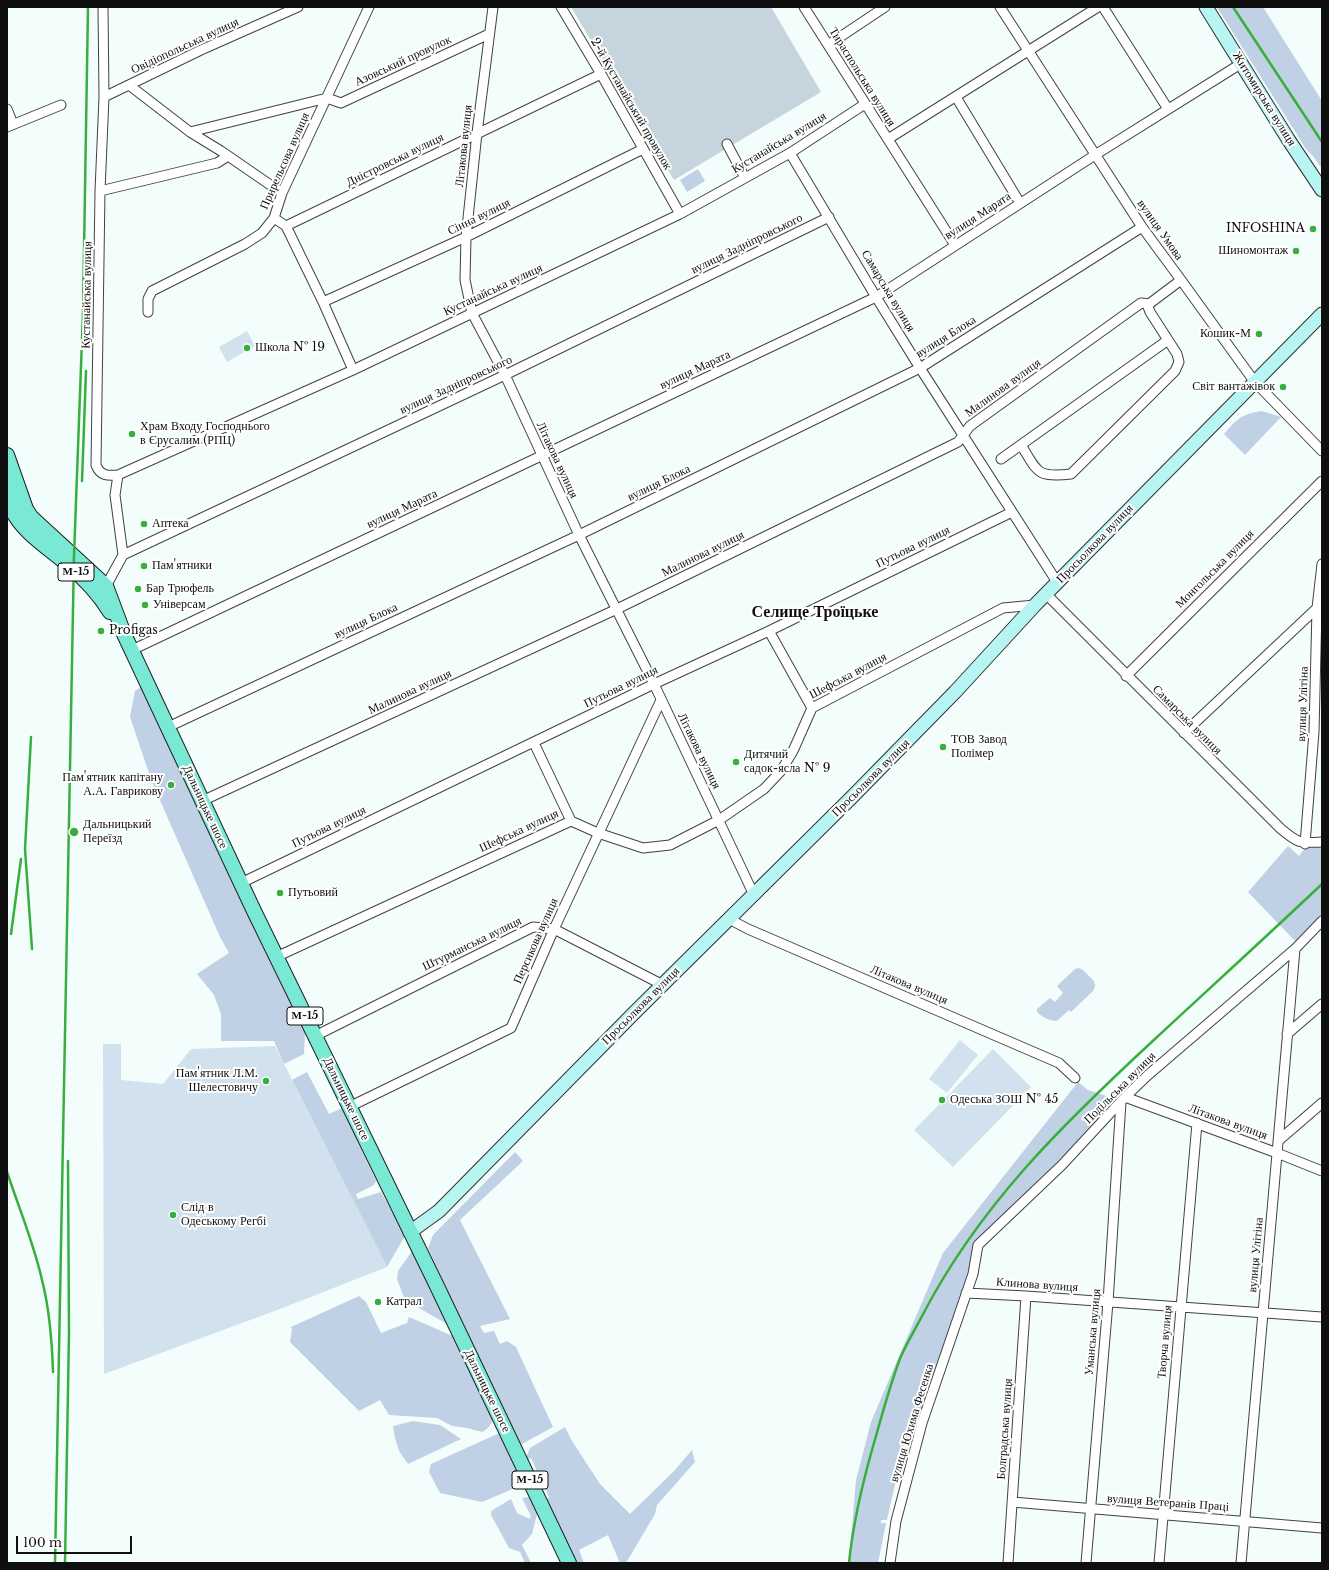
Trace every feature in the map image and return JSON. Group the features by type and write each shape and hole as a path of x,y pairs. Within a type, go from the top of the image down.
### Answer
{"main road":[{"name":"М-15","path":"7,455 26,509 39,526 106,586 124,634"},
{"name":"М-15","path":"7,480 9,503 18,519 32,534 68,564 93,589 124,634"},
{"name":"Дальницьке шосе","path":"124,634 276,957 569,1563"}],"street":[{"name":"Кустанайська вулиця","path":"103,7 104,97 100,191 96,465 100,473 106,475 118,475 353,370 680,214 790,153 865,104"},
{"name":"Овідіопольська вулиця","path":"104,97 201,50 298,7"},
{"name":"Прирельсова вулиця","path":"148,312 148,299 152,291 245,244 262,233 274,218 282,193 369,7"},
{"name":"Літакова вулиця","path":"493,7 477,133 466,237 464,280 472,313 505,375 579,535 654,684 754,895"},
{"name":"2-й Кустанайський провулок","path":"561,7 601,74 680,214"},
{"name":"Тираспольська вулиця","path":"804,7 955,245"},
{"path":"828,45 885,7"},
{"name":"вулиця Умова","path":"1000,7 1142,227 1254,381 1322,451"},
{"path":"888,139 1029,52 1098,7"},
{"path":"1104,7 1168,109"},
{"name":"Житомирська вулиця","path":"1206,7 1288,139 1322,190"},
{"name":"Азовський провулок","path":"327,98 341,103 489,34"},
{"name":"вулиця Марата","path":"132,650 876,297 1095,155 1242,63"},
{"name":"Дністровська вулиця","path":"286,226 601,74"},
{"path":"129,85 190,132 282,193"},
{"path":"956,97 1020,203"},
{"path":"190,132 327,98"},
{"path":"7,109 10,125 61,105"},
{"path":"727,144 745,178"},
{"name":"Сінна вулиця","path":"323,302 466,237 643,149"},
{"name":"Самарська вулиця","path":"790,153 920,368 1057,582"},
{"path":"100,191 217,163 228,156"},
{"name":"вулиця Задніпровського","path":"123,555 505,375 829,217"},
{"path":"274,218 286,226 323,302 353,370"},
{"name":"вулиця Блока","path":"168,726 579,535 920,368 1142,227"},
{"name":"Малинова вулиця","path":"202,801 617,610 958,442 970,426 1128,312 1143,302 1147,304 1151,302 1181,280"},
{"path":"1021,445 1041,474 1048,476 1070,474 1178,367 1178,358 1150,312 1147,304"},
{"name":"Просьолкова вулиця","path":"410,1232 439,1211 754,895 955,692 1057,582 1254,381 1322,314"},
{"path":"1001,459 1168,340"},
{"path":"106,586 123,555 115,495 118,475"},
{"name":"Монгольська вулиця","path":"1126,676 1322,481"},
{"name":"Путьова вулиця","path":"241,883 654,684 769,631 1012,512"},
{"name":"вулиця Улітіна","path":"1305,844 1314,732 1317,608 1322,564"},
{"name":"Самарська вулиця","path":"1046,594 1126,676 1282,829 1294,839 1305,844"},
{"name":"Шефська вулиця","path":"276,957 571,820 598,833 643,848 670,845 719,820 764,788 781,771 793,751 812,708 1003,608 1035,605"},
{"path":"1184,733 1317,608"},
{"path":"769,631 812,708"},
{"name":"Персикова вулиця","path":"349,1107 511,1028 554,929 661,700"},
{"path":"1314,732 1322,725"},
{"path":"534,743 571,820"},
{"path":"1305,844 1322,842"},
{"name":"Літакова вулиця","path":"730,919 748,929 1059,1063 1075,1078"},
{"name":"Подільська вулиця","path":"966,1293 973,1274 978,1245 1062,1165 1148,1075 1295,949 1322,921"},
{"name":"Штурманська вулиця","path":"315,1036 533,927 554,929 663,985"},
{"name":"вулиця Улітіна","path":"1241,1563 1295,949"},
{"path":"1287,1034 1322,1004"},
{"name":"Літакова вулиця","path":"1123,1100 1197,1123 1322,1171"},
{"name":"Уманська вулиця","path":"1086,1563 1123,1100"},
{"path":"1278,1141 1322,1103"},
{"name":"Творча вулиця","path":"1159,1563 1197,1123"},
{"name":"Клинова вулиця","path":"966,1293 1180,1306 1322,1317"},
{"name":"вулиця Юхима Фесенка","path":"890,1563 896,1521 922,1423 966,1293"},
{"name":"Болградська вулиця","path":"1008,1563 1026,1296"},
{"name":"вулиця Ветеранів Праці","path":"1012,1502 1322,1528"}],"shaded area":[{"path":"571,7 771,7 821,92 674,180"},
{"path":"1217,7 1263,7 1322,101 1322,169 1306,149"},
{"path":"698,169 705,181 687,192 680,180"},
{"path":"247,331 255,346 227,362 219,347"},
{"path":"1262,411 1281,417 1245,455 1224,434 1232,424 1240,418"},
{"path":"141,687 305,1032 304,1054 284,1064 274,1041 221,1041 221,1014 214,995 197,974 229,953 220,937 152,782 130,717 135,691"},
{"path":"1288,846 1299,856 1305,848 1322,847 1322,916 1295,941 1248,892"},
{"path":"1079,968 1094,981 1095,986 1093,991 1071,1012 1069,1010 1057,1021 1041,1016 1037,1012 1037,1009 1050,998 1055,1002 1063,993 1057,986 1075,969"},
{"path":"960,1040 978,1055 947,1093 929,1079"},
{"path":"103,1044 121,1044 121,1080 163,1084 191,1049 275,1046 387,1267 280,1309 104,1374"},
{"path":"993,1049 1031,1087 953,1167 914,1130"},
{"path":"307,1072 329,1114 342,1108 376,1181 374,1185 356,1194 358,1199 381,1192 405,1236 387,1267 292,1080"},
{"path":"1078,1082 1088,1090 1113,1098 1115,1105 977,1245 974,1264 914,1446 904,1444 887,1520 881,1520 881,1523 886,1523 878,1563 849,1563 856,1480 871,1422 943,1253"},
{"path":"515,1152 523,1161 460,1220 510,1319 480,1326 484,1333 494,1331 500,1344 507,1341 516,1347 553,1427 522,1444 516,1441 428,1248 433,1235"},
{"path":"412,1251 447,1324 405,1300 397,1279 398,1271"},
{"path":"359,1296 366,1302 381,1333 407,1323 409,1317 455,1337 494,1415 487,1429 482,1432 452,1426 437,1418 389,1415 380,1400 359,1411 290,1342 291,1327"},
{"path":"413,1421 440,1425 461,1439 408,1464 399,1451 393,1426"},
{"path":"565,1427 572,1441 600,1484 630,1514 674,1471 692,1450 695,1462 657,1505 655,1514 626,1563 620,1563 608,1535 579,1550 584,1563 571,1563 543,1503 549,1497 531,1458 525,1461 530,1448"},
{"path":"497,1434 503,1436 524,1477 520,1484 515,1488 482,1502 440,1493 429,1472 431,1464"},
{"path":"529,1497 534,1500 538,1510 532,1534 522,1545 531,1563 525,1563 520,1552 509,1548 491,1515 491,1511 511,1499 517,1513 530,1519 531,1516 522,1498"}],"railway":[{"path":"55,1563 74,556 83,312 88,7"},
{"path":"1233,7 1322,142"},
{"path":"82,481 86,371"},
{"path":"31,737 25,849 32,949"},
{"path":"11,934 21,859"},
{"path":"849,1563 855,1520 864,1478 885,1403 901,1356 944,1277 969,1239 997,1202 1057,1134 1122,1070 1322,884"},
{"path":"65,1563 69,1332 68,1161"},
{"path":"7,1172 35,1253 45,1292 50,1326 53,1372"}],"place":[{"name":"INFOSHINA","path":"1313,229"},
{"name":"Шиномонтаж","path":"1296,251"},
{"name":"Кошик-М","path":"1259,334"},
{"name":"Школа № 19","path":"247,348"},
{"name":"Світ вантажівок","path":"1283,387"},
{"name":"Храм Входу Господнього в Єрусалим (РПЦ)","path":"132,434"},
{"name":"Аптека","path":"144,524"},
{"name":"Пам'ятники","path":"144,566"},
{"name":"Бар Трюфель","path":"138,589"},
{"name":"Універсам","path":"145,605"},
{"name":"Profigas","path":"101,631"},
{"name":"ТОВ Завод Полімер","path":"943,747"},
{"name":"Дитячий садок-ясла № 9","path":"736,762"},
{"name":"Пам'ятник капітану А.А. Гаврикову","path":"171,785"},
{"name":"Дальницький Переїзд","path":"74,832"},
{"name":"Путьовий","path":"280,893"},
{"name":"Пам'ятник Л.М. Шелестовичу","path":"266,1081"},
{"name":"Одеська ЗОШ № 45","path":"942,1100"},
{"name":"Слід в Одеському Регбі","path":"173,1215"},
{"name":"Катрал","path":"378,1302"}],"district":[{"name":"Селище Троїцьке","path":"815,612"}]}
